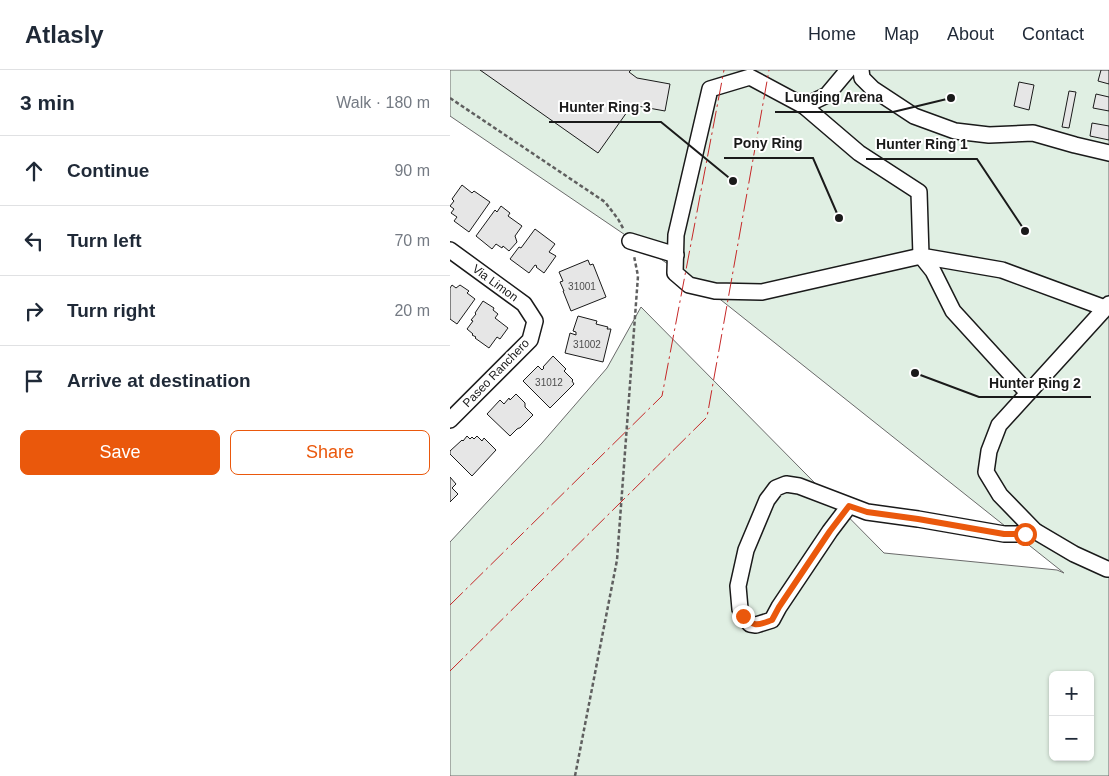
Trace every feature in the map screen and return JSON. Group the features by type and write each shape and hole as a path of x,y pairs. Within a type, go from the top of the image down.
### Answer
{"street":[{"path":"804,106 827,95 848,70"},
{"path":"861,70 862,78 873,89 914,116 955,131 989,135 1033,133 1109,153"},
{"path":"1028,393 953,311 933,271 921,256 918,192 859,153 804,106 750,77 710,89 676,235 675,274 689,285 715,291 762,292 921,256 1002,270 1107,306 999,425 989,451 986,472 1000,495 1034,531 1074,554 1109,569"},
{"path":"630,241 676,254"},
{"name":"Via Limon","path":"450,250 524,304 535,321"},
{"name":"Paseo Ranchero","path":"450,420 530,340 535,321"},
{"path":"849,506 772,620 756,625 750,624 740,609 738,586 746,550 767,500 776,488 786,484 799,486 867,512 1004,534 1025,534 1034,531"}],"path":[{"path":"450,98 605,202 618,219 630,241 638,276 617,560 575,776"}],"green space":[{"path":"450,70 1109,70 1109,776 450,776 450,542 542,443 607,368 641,307 884,553 1057,570 1064,573 721,300 450,116"}],"building":[{"path":"480,70 631,70 629,72 637,78 670,84 665,111 632,105 598,153"},
{"path":"1101,70 1109,70 1109,84 1098,81"},
{"path":"1019,82 1034,85 1029,110 1014,106"},
{"path":"1069,91 1076,92 1069,128 1062,127"},
{"path":"1096,94 1109,97 1109,111 1093,108"},
{"path":"1092,123 1109,126 1109,140 1090,136"},
{"path":"462,185 472,193 474,191 490,202 469,232 454,221 457,217 451,213 454,209 450,206 454,201 452,199"},
{"path":"501,206 510,213 508,216 522,226 515,236 517,242 509,251 503,246 502,248 496,244 492,249 476,236 495,210 497,212"},
{"path":"535,229 555,244 549,252 556,256 544,273 535,265 529,273 510,259"},
{"path":"588,260 590,265 593,264 606,297 571,311 560,282 563,281 559,272"},
{"path":"452,285 456,288 460,285 469,291 467,293 475,299 457,324 450,319 450,288"},
{"path":"483,301 494,308 493,310 498,314 495,318 508,328 500,339 497,337 489,348 475,338 467,329"},
{"path":"578,316 597,321 596,324 611,329 603,362 565,353 570,333 576,335 576,332 573,331"},
{"path":"553,356 566,369 564,371 573,380 574,384 550,408 523,381 538,366 542,370"},
{"path":"516,394 533,415 510,436 487,414 500,400 504,404"},
{"path":"467,436 470,439 472,437 474,439 477,436 482,441 484,438 496,450 472,476 450,454 450,451"},
{"path":"450,477 456,484 452,488 458,494 450,502"}],"power":[{"path":"450,605 662,396 724,70"},
{"path":"450,671 707,417 769,70"}],"place":[{"name":"Lunging Arena","path":"951,98"},
{"name":"Hunter Ring 3","path":"733,181"},
{"name":"Pony Ring","path":"839,218"},
{"name":"Hunter Ring 1","path":"1025,231"},
{"name":"Hunter Ring 2","path":"915,373"}],"route":[{"path":"743,616 750,624 756,625 772,620 830,531 849,506 867,512 1004,534 1025,534"}]}
